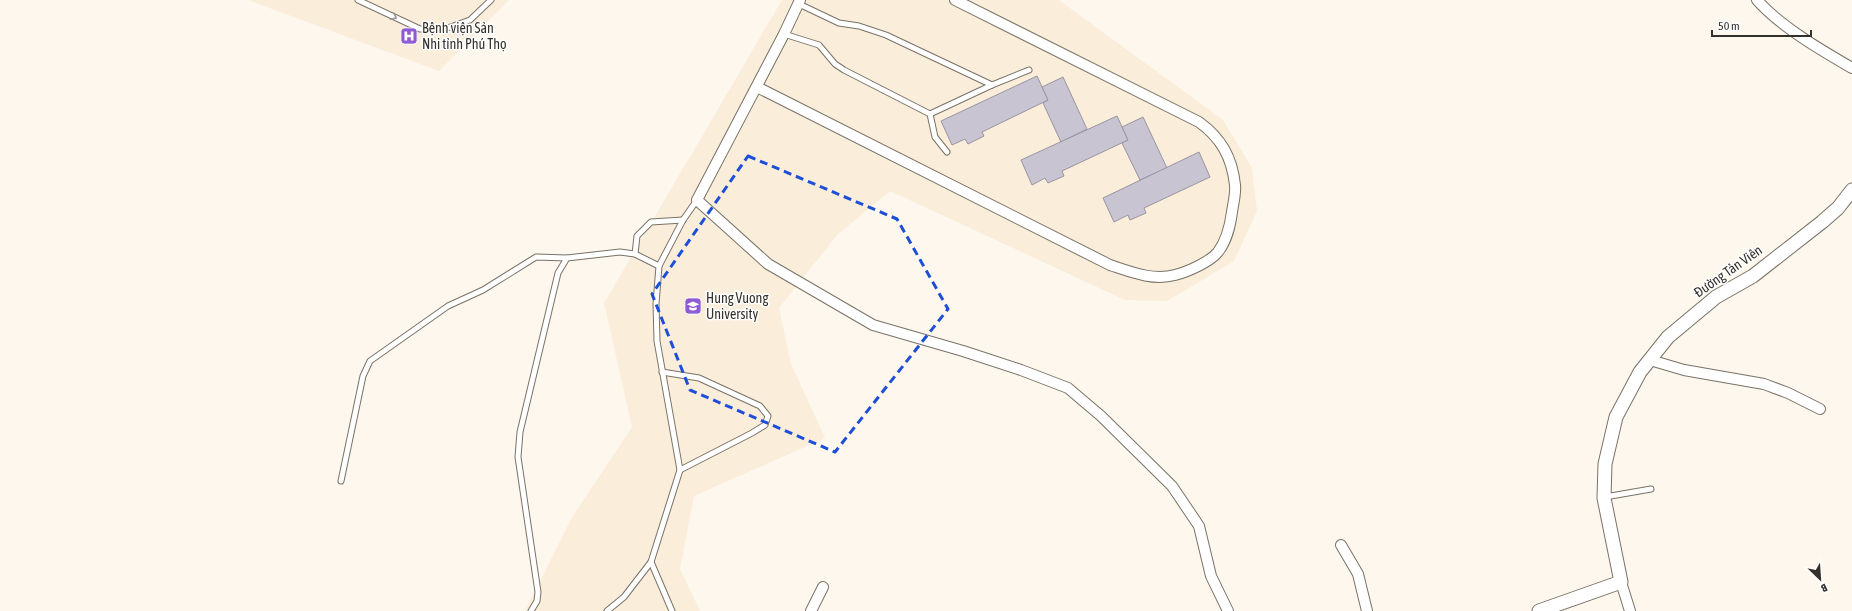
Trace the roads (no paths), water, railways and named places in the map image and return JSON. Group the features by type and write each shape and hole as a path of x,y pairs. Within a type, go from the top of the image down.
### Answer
{"street":[{"path":"757,87 1110,265 1144,276 1174,276 1197,266 1217,253 1229,231 1235,186 1230,161 1222,144 1213,132 1199,122 954,0"},
{"path":"1757,0 1765,9 1816,47 1852,68"},
{"path":"798,1 784,34 697,200 768,264 873,324 1021,370 1068,388 1101,416 1172,486 1199,526 1211,576 1228,611"},
{"name":"Đường Tản Viên","path":"1621,582 1604,498 1605,464 1616,417 1640,372 1668,338 1710,302 1753,276 1822,222 1838,208 1852,190"},
{"path":"1650,360 1684,370 1764,384 1788,393 1820,409"},
{"path":"1341,545 1358,574 1367,611"},
{"path":"1539,611 1549,609 1621,582 1630,611"},
{"path":"811,611 823,587"}],"lane":[{"path":"358,0 420,29 445,29 470,20 491,0"},
{"path":"798,1 839,23 859,26 886,35 992,85"},
{"path":"784,34 819,45 835,64 844,70 930,114 936,137 947,152"},
{"path":"930,114 992,85 1029,70"},
{"path":"607,611 624,597 651,562 680,470 657,341 656,304 659,266 683,220 697,200"},
{"path":"635,254 637,236 651,222 683,220"},
{"path":"341,481 363,376 370,361 448,306 483,290 536,257 567,258 620,252 635,254 659,266"},
{"path":"531,611 537,601 538,592 518,457 520,432 558,272 567,258"},
{"path":"662,372 699,378 760,406 768,416 765,425 752,433 680,470"},
{"path":"1604,498 1651,490"},
{"path":"651,562 672,611"}],"place":[{"name":"Bệnh viện Sản Nhi tỉnh Phú Thọ","path":"409,36"},
{"name":"Hung Vuong University","path":"693,306"}]}
